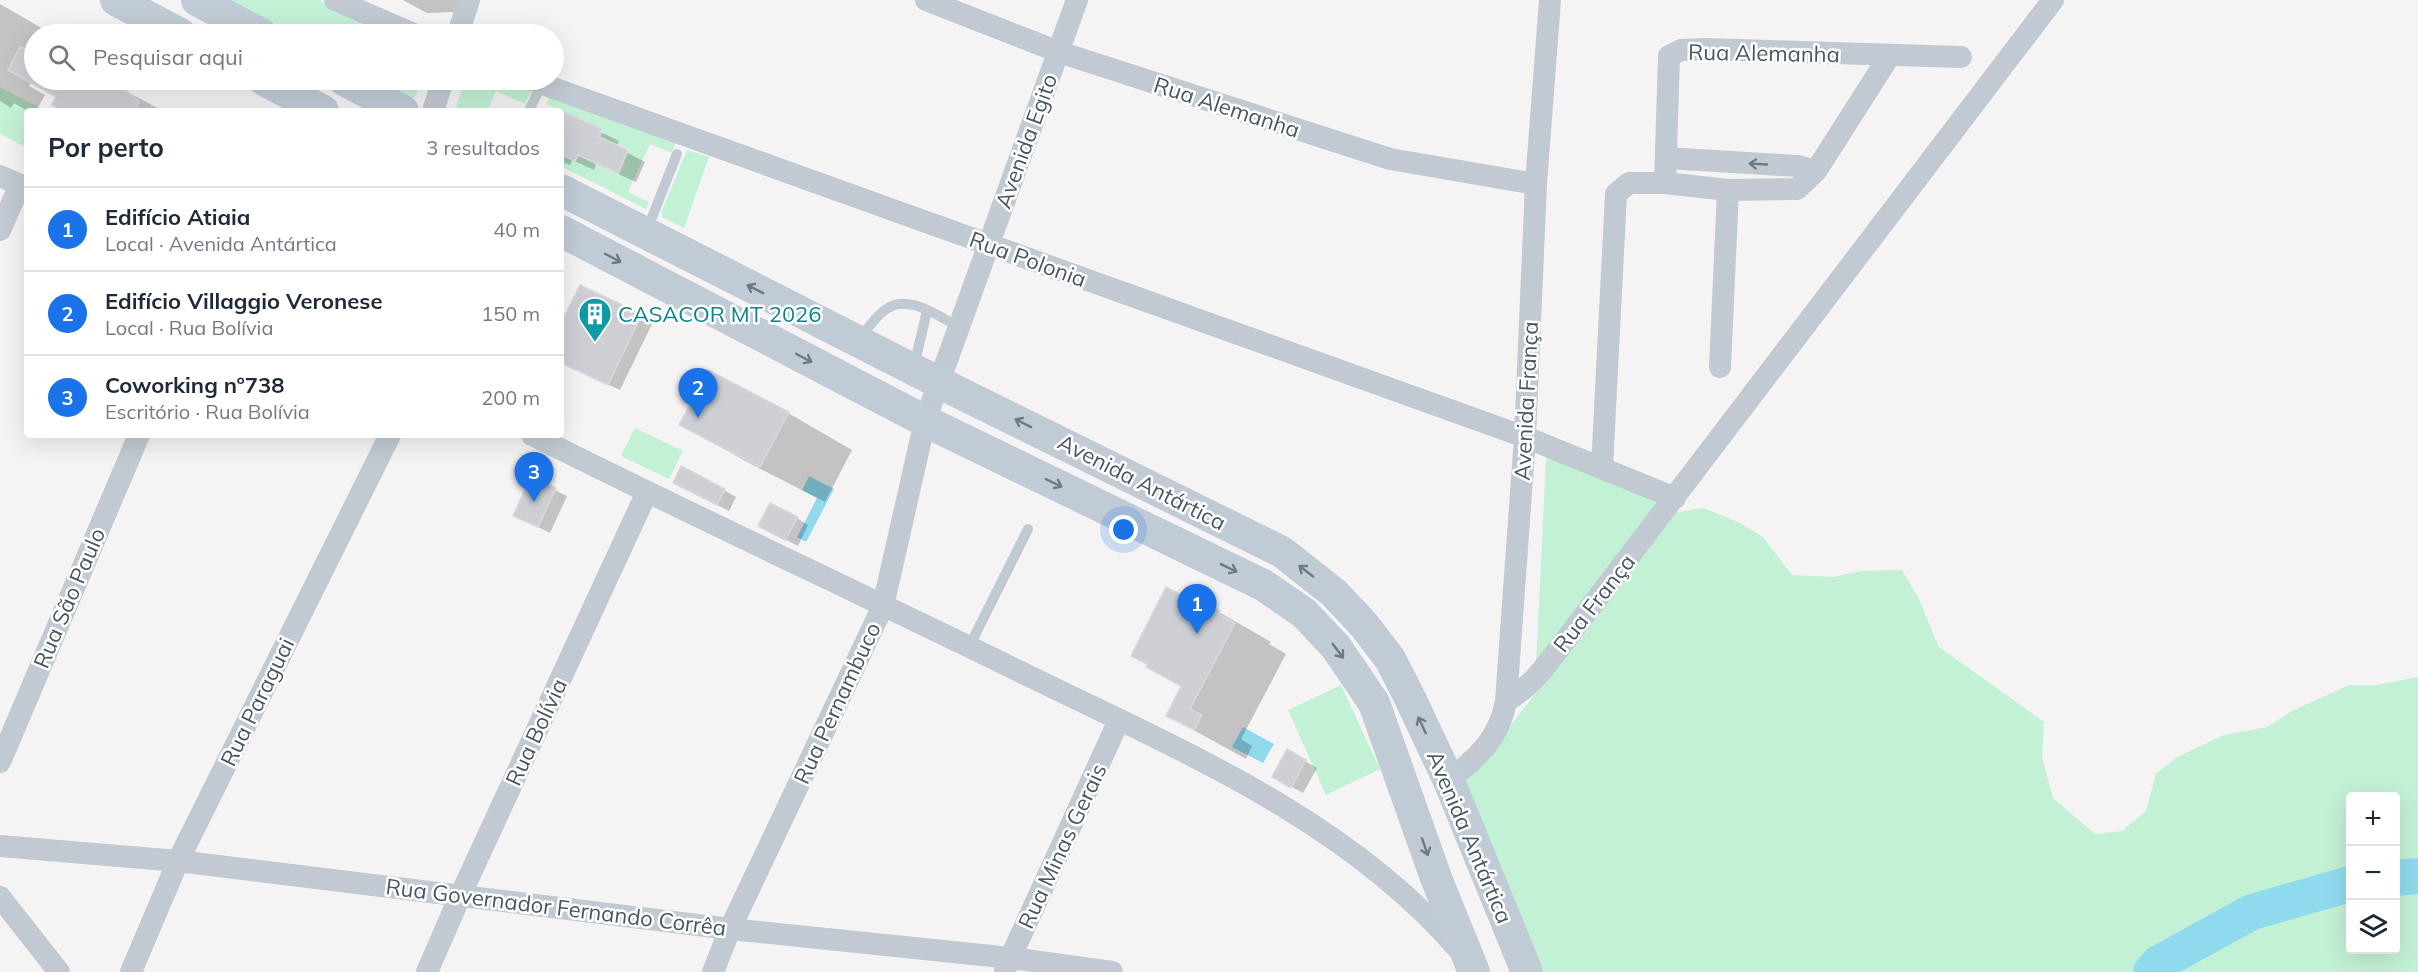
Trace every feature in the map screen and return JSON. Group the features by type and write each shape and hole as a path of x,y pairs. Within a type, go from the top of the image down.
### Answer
{"main road":[{"path":"116,0 161,24"},
{"path":"196,0 242,24"},
{"path":"283,90 317,108"},
{"path":"363,90 397,108"},
{"name":"Avenida Antártica","path":"564,195 646,233 926,376 1282,552 1334,593 1365,625 1390,659 1449,781 1527,972"},
{"name":"Avenida Antártica","path":"564,233 924,421 1263,585 1304,613 1336,647 1374,703 1436,878 1473,968"},
{"path":"1410,805 1449,781"}],"street":[{"path":"335,0 391,24"},
{"path":"461,24 469,0"},
{"name":"Rua Alemanha","path":"926,0 1059,52 1390,159 1536,184"},
{"name":"Avenida Egito","path":"926,376 959,327 1077,0"},
{"name":"Avenida França","path":"1449,781 1493,739 1500,726 1506,701 1525,437 1536,184 1550,0"},
{"name":"Rua França","path":"1506,701 1535,679 2053,0"},
{"name":"Rua Alemanha","path":"1665,183 1669,56 1681,50 1961,57"},
{"path":"1602,468 1616,194 1629,183 1665,183 1728,190 1797,189 1816,171 1890,55"},
{"path":"434,108 440,90"},
{"name":"Rua Polonia","path":"561,90 1525,437"},
{"path":"1667,159 1798,166 1816,171"},
{"path":"0,230 16,183"},
{"path":"1720,367 1728,190"},
{"name":"Rua Pernambuco","path":"713,972 730,928 883,606 924,421 926,376"},
{"path":"1525,437 1675,498"},
{"name":"Rua São Paulo","path":"0,762 138,438"},
{"name":"Rua Paraguai","path":"131,972 178,861 389,438"},
{"path":"538,438 1119,720 1264,794 1315,826 1361,859 1411,900 1443,932 1473,968"},
{"name":"Rua Bolívia","path":"427,972 647,492"},
{"name":"Rua Minas Gerais","path":"1008,965 1119,720"},
{"name":"Rua Governador Fernando Corrêa","path":"0,846 178,861 461,894 1008,965 1112,972"},
{"path":"0,897 59,972"}],"lane":[{"path":"530,108 534,90"},
{"path":"646,233 676,154"},
{"path":"857,341 885,309 896,304 912,303 959,327"},
{"path":"926,376 927,311"},
{"path":"969,647 1028,529"}],"green space":[{"path":"210,0 319,0 373,24 257,24"},
{"path":"0,87 40,108 24,108 24,146 0,134"},
{"path":"388,90 418,90 415,97 408,99"},
{"path":"462,90 532,90 525,104 496,91 488,108 456,108"},
{"path":"550,94 675,143 672,153 650,144 628,192 649,202 646,209 564,168 564,156 576,162 579,156 619,175 630,149 601,137 603,129 564,112 564,108 555,108 546,104"},
{"path":"687,150 709,157 684,228 662,217 662,211"},
{"path":"635,428 683,451 669,479 621,456"},
{"path":"1556,456 1659,501 1536,665 1546,459"},
{"path":"1704,508 1740,523 1763,537 1792,575 1833,577 1861,571 1902,570 1918,597 1939,647 2044,722 2042,757 2053,798 2095,834 2122,831 2146,811 2156,774 2177,757 2224,735 2267,727 2294,710 2349,685 2377,685 2418,677 2418,972 1544,972 1465,784 1677,512"},
{"path":"1341,685 1380,769 1326,795 1288,710"}],"water":[{"path":"809,476 834,489 806,542 797,537 817,498 802,490"},
{"path":"1243,727 1274,744 1263,763 1232,747"}],"building":[{"path":"20,47 24,48 24,79 8,70"},
{"path":"44,90 126,90 139,102 136,108 58,108 52,105 56,97"},
{"path":"564,112 602,129 599,137 628,150 618,173 578,155 575,161 564,156"},
{"name":"CASACOR MT 2026","path":"580,285 642,314 608,385 564,364 564,317"},
{"path":"708,370 789,412 760,467 679,425"},
{"path":"681,466 725,489 717,505 673,483"},
{"path":"531,476 556,488 538,527 513,516"},
{"path":"770,503 798,517 785,540 758,526"},
{"path":"1166,587 1183,596 1185,593 1220,611 1218,614 1235,623 1190,709 1202,715 1194,730 1166,716 1181,686 1131,656"},
{"path":"1287,749 1306,760 1291,788 1272,777"}],"waterway":[{"path":"2400,878 2418,876"},
{"path":"2151,972 2159,963 2252,912 2346,885"}],"place":[{"name":"CASACOR MT 2026","path":"595,343"},
{"name":"Edifício Villaggio Veronese","path":"698,418"},
{"name":"Coworking n°738","path":"534,502"},
{"name":"Edifício Atiaia","path":"1197,634"}]}
